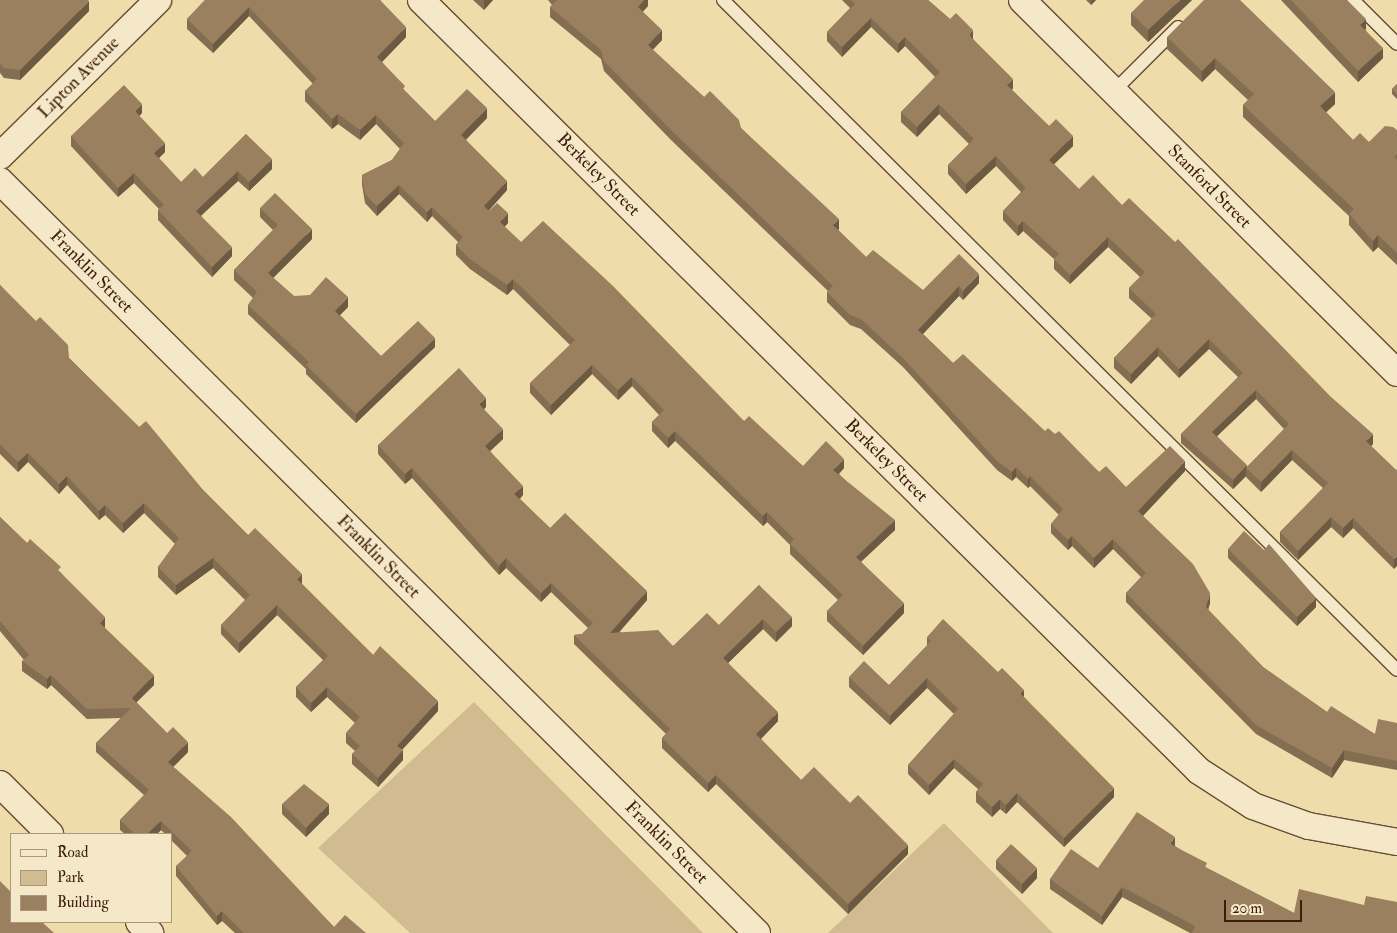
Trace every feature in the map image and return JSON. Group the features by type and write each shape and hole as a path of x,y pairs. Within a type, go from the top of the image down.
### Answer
{"street":[{"name":"Lipton Avenue","path":"0,156 158,0"},
{"name":"Berkeley Street","path":"422,0 1199,771 1253,806 1309,826 1397,842"},
{"name":"Stanford Street","path":"1022,0 1397,373"},
{"name":"Franklin Street","path":"0,181 757,933"},
{"path":"0,784 49,833"},
{"path":"140,923 150,933"}],"lane":[{"path":"723,0 1397,670"},
{"path":"1353,0 1397,44"},
{"path":"1113,92 1190,14"}],"green space":[{"path":"474,702 703,933 410,933 318,848"},
{"path":"944,823 1053,933 828,933"}],"building":[{"path":"0,0 89,1 20,70 4,68 0,63"},
{"path":"205,0 380,0 406,27 377,57 405,86 403,89 435,121 467,89 487,108 461,135 507,181 484,206 489,211 497,203 508,213 500,222 521,242 543,221 613,286 744,421 749,416 803,466 826,441 844,459 833,470 895,520 856,557 904,603 863,646 827,611 843,595 790,544 794,539 767,512 763,516 675,431 668,438 652,422 664,410 632,377 618,390 592,365 551,405 530,383 575,340 513,279 507,285 470,259 456,245 463,237 432,207 427,212 399,185 377,206 365,194 362,175 392,160 404,143 376,115 360,130 338,114 332,119 305,91 317,79 249,7 213,44 187,19"},
{"path":"557,0 644,0 638,7 662,30 648,45 704,97 710,91 739,120 741,128 839,219 833,225 866,257 873,250 923,290 959,254 979,274 963,291 959,286 918,330 953,363 963,354 1045,431 1048,428 1055,434 1059,431 1099,472 1106,466 1126,487 1170,446 1185,461 1138,511 1193,564 1210,593 1206,607 1263,667 1327,712 1331,706 1375,734 1378,719 1397,723 1397,761 1344,750 1332,768 1256,725 1126,593 1146,573 1113,539 1094,558 1072,536 1068,540 1051,524 1063,509 1030,476 1028,479 1016,467 1012,472 997,461 903,358 861,319 850,315 827,292 833,286 671,130 604,61 601,50 550,7"},
{"path":"851,0 928,0 950,19 956,13 973,30 969,35 1013,79 1007,85 1049,126 1056,119 1073,136 1049,160 1079,189 1093,175 1122,205 1129,198 1175,242 1178,239 1330,396 1373,434 1366,441 1397,469 1397,556 1394,559 1353,518 1343,528 1331,517 1298,551 1280,532 1328,483 1292,450 1261,482 1246,468 1289,424 1256,390 1212,432 1247,465 1233,480 1181,434 1243,373 1209,339 1179,369 1158,347 1131,374 1114,358 1156,314 1129,288 1145,272 1108,237 1070,275 1054,259 1059,254 1023,221 1018,226 1003,211 1026,188 996,156 966,184 948,165 974,139 939,104 917,127 901,112 940,72 905,37 898,44 871,18 842,47 827,32 855,4"},
{"path":"1144,0 1180,0 1148,30 1131,13"},
{"path":"1204,0 1240,0 1335,92 1320,106 1353,140 1360,133 1369,142 1385,126 1393,127 1397,130 1397,154 1394,157 1397,160 1397,253 1378,235 1373,241 1349,214 1354,209 1243,105 1254,94 1215,58 1202,71 1167,37"},
{"path":"1291,0 1347,0 1366,19 1360,25 1383,48 1358,71"},
{"path":"1397,84 1397,94 1392,89"},
{"path":"124,85 142,104 135,111 165,143 154,153 181,182 195,168 203,177 246,134 272,159 249,182 238,171 196,211 232,247 212,267 158,210 164,205 134,173 118,188 71,136"},
{"path":"275,193 312,229 268,273 294,296 310,295 326,277 348,297 335,311 381,356 418,321 435,338 356,414 306,365 309,362 248,305 257,292 234,270 278,225 260,208"},
{"path":"0,285 36,321 40,317 68,345 69,358 139,427 146,421 204,491 248,535 255,528 302,574 297,579 373,655 380,646 438,701 397,746 403,750 378,778 352,754 360,746 346,733 360,717 327,687 311,703 296,687 328,656 277,605 239,643 221,625 250,595 213,558 176,585 158,567 179,538 144,503 123,523 105,505 99,511 67,476 59,484 28,453 18,462 0,444"},
{"path":"459,368 486,398 479,404 503,429 485,446 523,486 514,494 550,528 565,513 647,591 610,633 658,630 673,646 707,613 719,625 759,585 792,617 776,632 763,619 723,658 778,712 756,734 801,780 814,767 850,803 858,795 908,845 848,904 716,775 708,783 662,738 670,729 574,635 582,634 593,623 551,583 541,593 506,558 499,566 412,468 405,474 378,445"},
{"path":"0,517 27,543 30,539 61,567 58,570 105,617 100,623 154,675 132,698 167,733 173,727 188,742 168,762 231,817 334,927 345,915 366,933 244,933 222,911 217,916 176,866 192,851 161,821 148,833 134,833 120,820 149,790 96,743 131,708 87,709 51,675 47,679 22,661 29,655 0,621"},
{"path":"1244,531 1264,550 1269,544 1316,598 1297,617 1228,549"},
{"path":"943,619 998,672 1002,668 1024,690 1020,693 1114,788 1064,838 1017,793 1006,805 1000,799 992,807 976,792 983,784 954,759 929,785 908,765 958,709 927,678 890,716 849,677 864,661 889,685 931,641 927,637"},
{"path":"304,784 329,804 306,828 282,804"},
{"path":"1137,812 1175,837 1170,844 1207,863 1205,867 1294,913 1299,889 1364,905 1366,896 1397,902 1397,933 1192,933 1195,926 1122,887 1102,916 1050,879 1071,849 1098,868"},
{"path":"1011,844 1037,868 1022,884 996,860"},
{"path":"0,881 10,891 10,923 43,923 54,933 0,933"}]}
